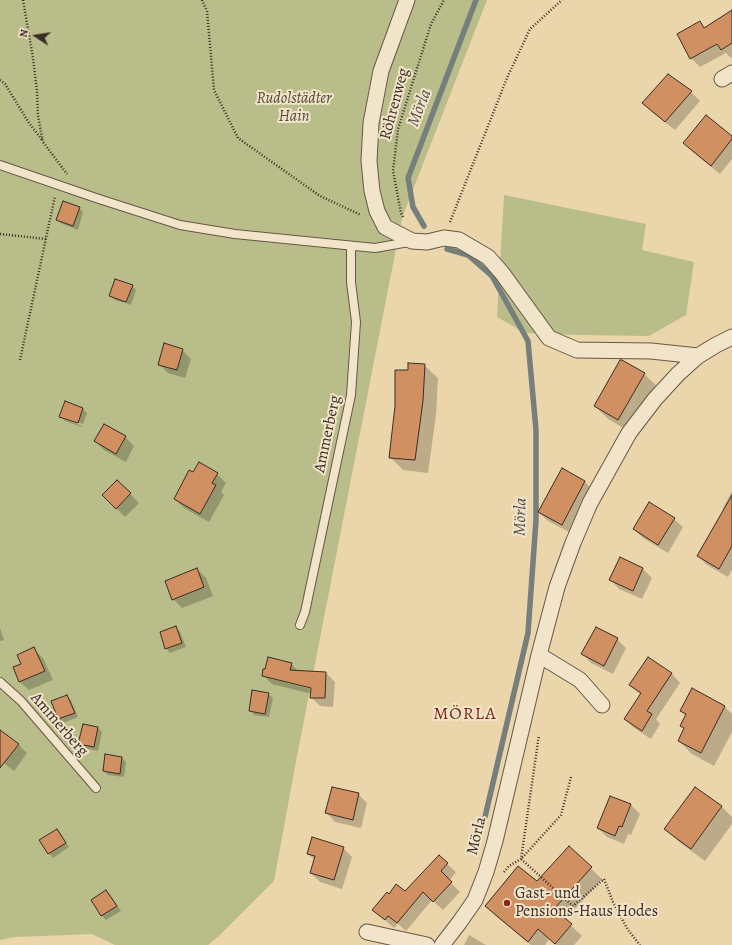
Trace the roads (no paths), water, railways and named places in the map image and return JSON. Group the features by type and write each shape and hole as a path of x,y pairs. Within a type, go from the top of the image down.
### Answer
{"street":[{"path":"407,0 381,71 371,123 369,161 372,191 377,211 385,227 412,241 427,242 444,238 460,240 488,257 502,273 549,338 577,350 651,351 698,356"},
{"name":"Mörla","path":"442,945 475,900 486,872 495,841 539,655 560,579 573,542 590,503 630,433 659,394 698,356 732,337"},
{"path":"539,655 580,680 602,705"},
{"path":"368,932 426,945"}],"lane":[{"path":"0,165 180,225 235,234 375,248 412,241"},
{"name":"Ammerberg","path":"300,625 305,612 351,395 356,322 351,282 350,246"},
{"name":"Ammerberg","path":"0,682 21,701 96,788"}],"waterway":[{"name":"Mörla","path":"424,226 413,207 408,178 476,0"},
{"name":"Mörla","path":"447,249 468,255 492,276 528,341 536,430 536,520 528,633 485,817"}],"place":[{"name":"Gast- und Pensions-Haus Hodes","path":"507,903"}],"district":[{"name":"MÖRLA","path":"465,715"}],"park label":[{"name":"Rudolstädter Hain","path":"294,108"}]}
